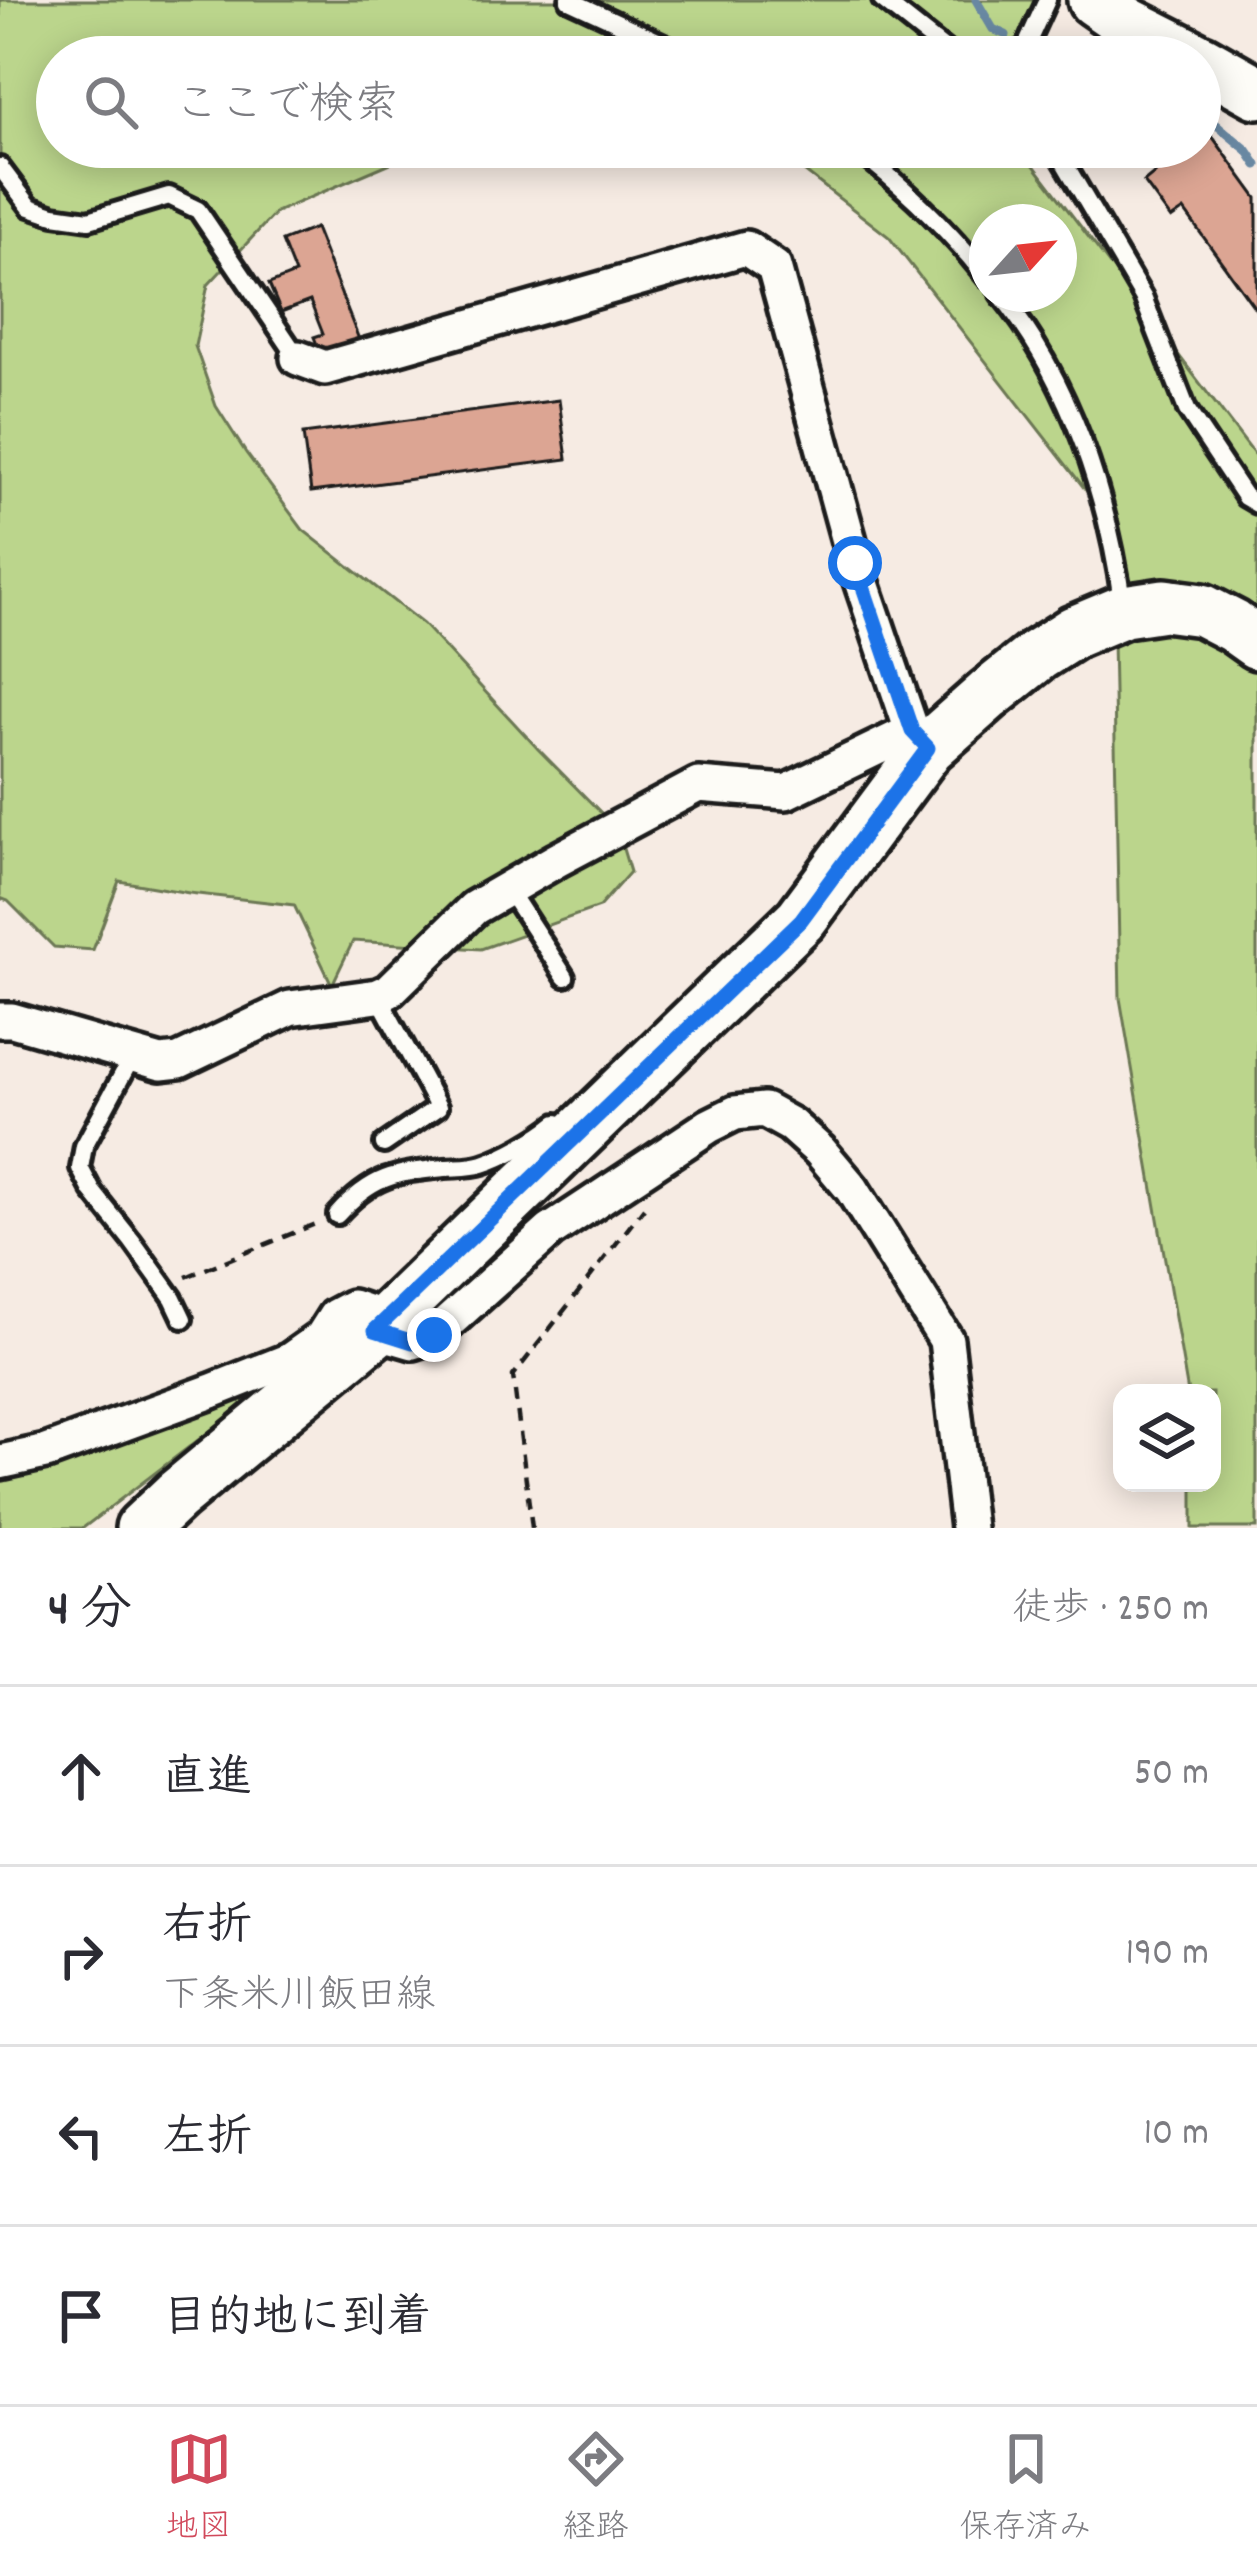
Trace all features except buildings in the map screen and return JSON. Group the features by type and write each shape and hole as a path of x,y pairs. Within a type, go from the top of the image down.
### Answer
{"main road":[{"path":"1094,0 1153,36"},
{"path":"1221,72 1257,92"},
{"path":"142,1528 375,1330 801,920 920,740 1037,655 1074,632 1124,611 1164,605 1202,610 1257,643"}],"street":[{"path":"0,1020 161,1063 179,1061 290,1008 388,991 475,908 698,785 786,792 920,740 855,563 775,267 746,248 325,368 298,358"},
{"path":"0,1462 46,1452 290,1360 321,1338 335,1316 352,1307 367,1312 375,1330 413,1342 434,1335 550,1231 709,1126 735,1113 764,1110 791,1124 852,1189 946,1340 968,1528"}],"lane":[{"path":"569,0 647,36"},
{"path":"882,0 927,36"},
{"path":"1031,36 1047,0"},
{"path":"0,167 30,207 54,215 89,220 169,196 198,210 298,358"},
{"path":"881,168 969,256"},
{"path":"1067,168 1143,297 1187,410 1245,497 1257,504"},
{"path":"1015,312 1077,426 1115,548 1124,611"},
{"path":"508,889 565,977"},
{"path":"378,996 438,1107 384,1144"},
{"path":"133,1054 84,1146 80,1168 92,1192 164,1286 183,1319"},
{"path":"337,1216 366,1186 387,1177 481,1165 545,1133 573,1110 602,1112"}],"path":[{"path":"532,1528 513,1376 653,1197"},
{"path":"164,1286 337,1216"}],"green space":[{"path":"0,0 1058,0 1035,36 36,36 36,168 379,168 276,212 208,285 195,346 216,406 303,530 423,624 617,829 630,872 599,907 481,949 353,941 332,985 294,905 119,881 93,950 54,947 0,898"},
{"path":"800,168 1036,168 1063,204 969,204 969,312 1077,312 1077,222 1257,458 1257,1528 1193,1528 1193,1492 1221,1492 1221,1384 1186,1384 1120,998 1112,588 1092,498 889,237"},
{"path":"274,1382 83,1528 0,1528 0,1470"}],"waterway":[{"path":"976,0 993,29 1006,35"},
{"path":"1221,128 1257,165"}],"route":[{"path":"434,1335 413,1342 375,1330 801,920 928,748 912,731 855,563"}]}
